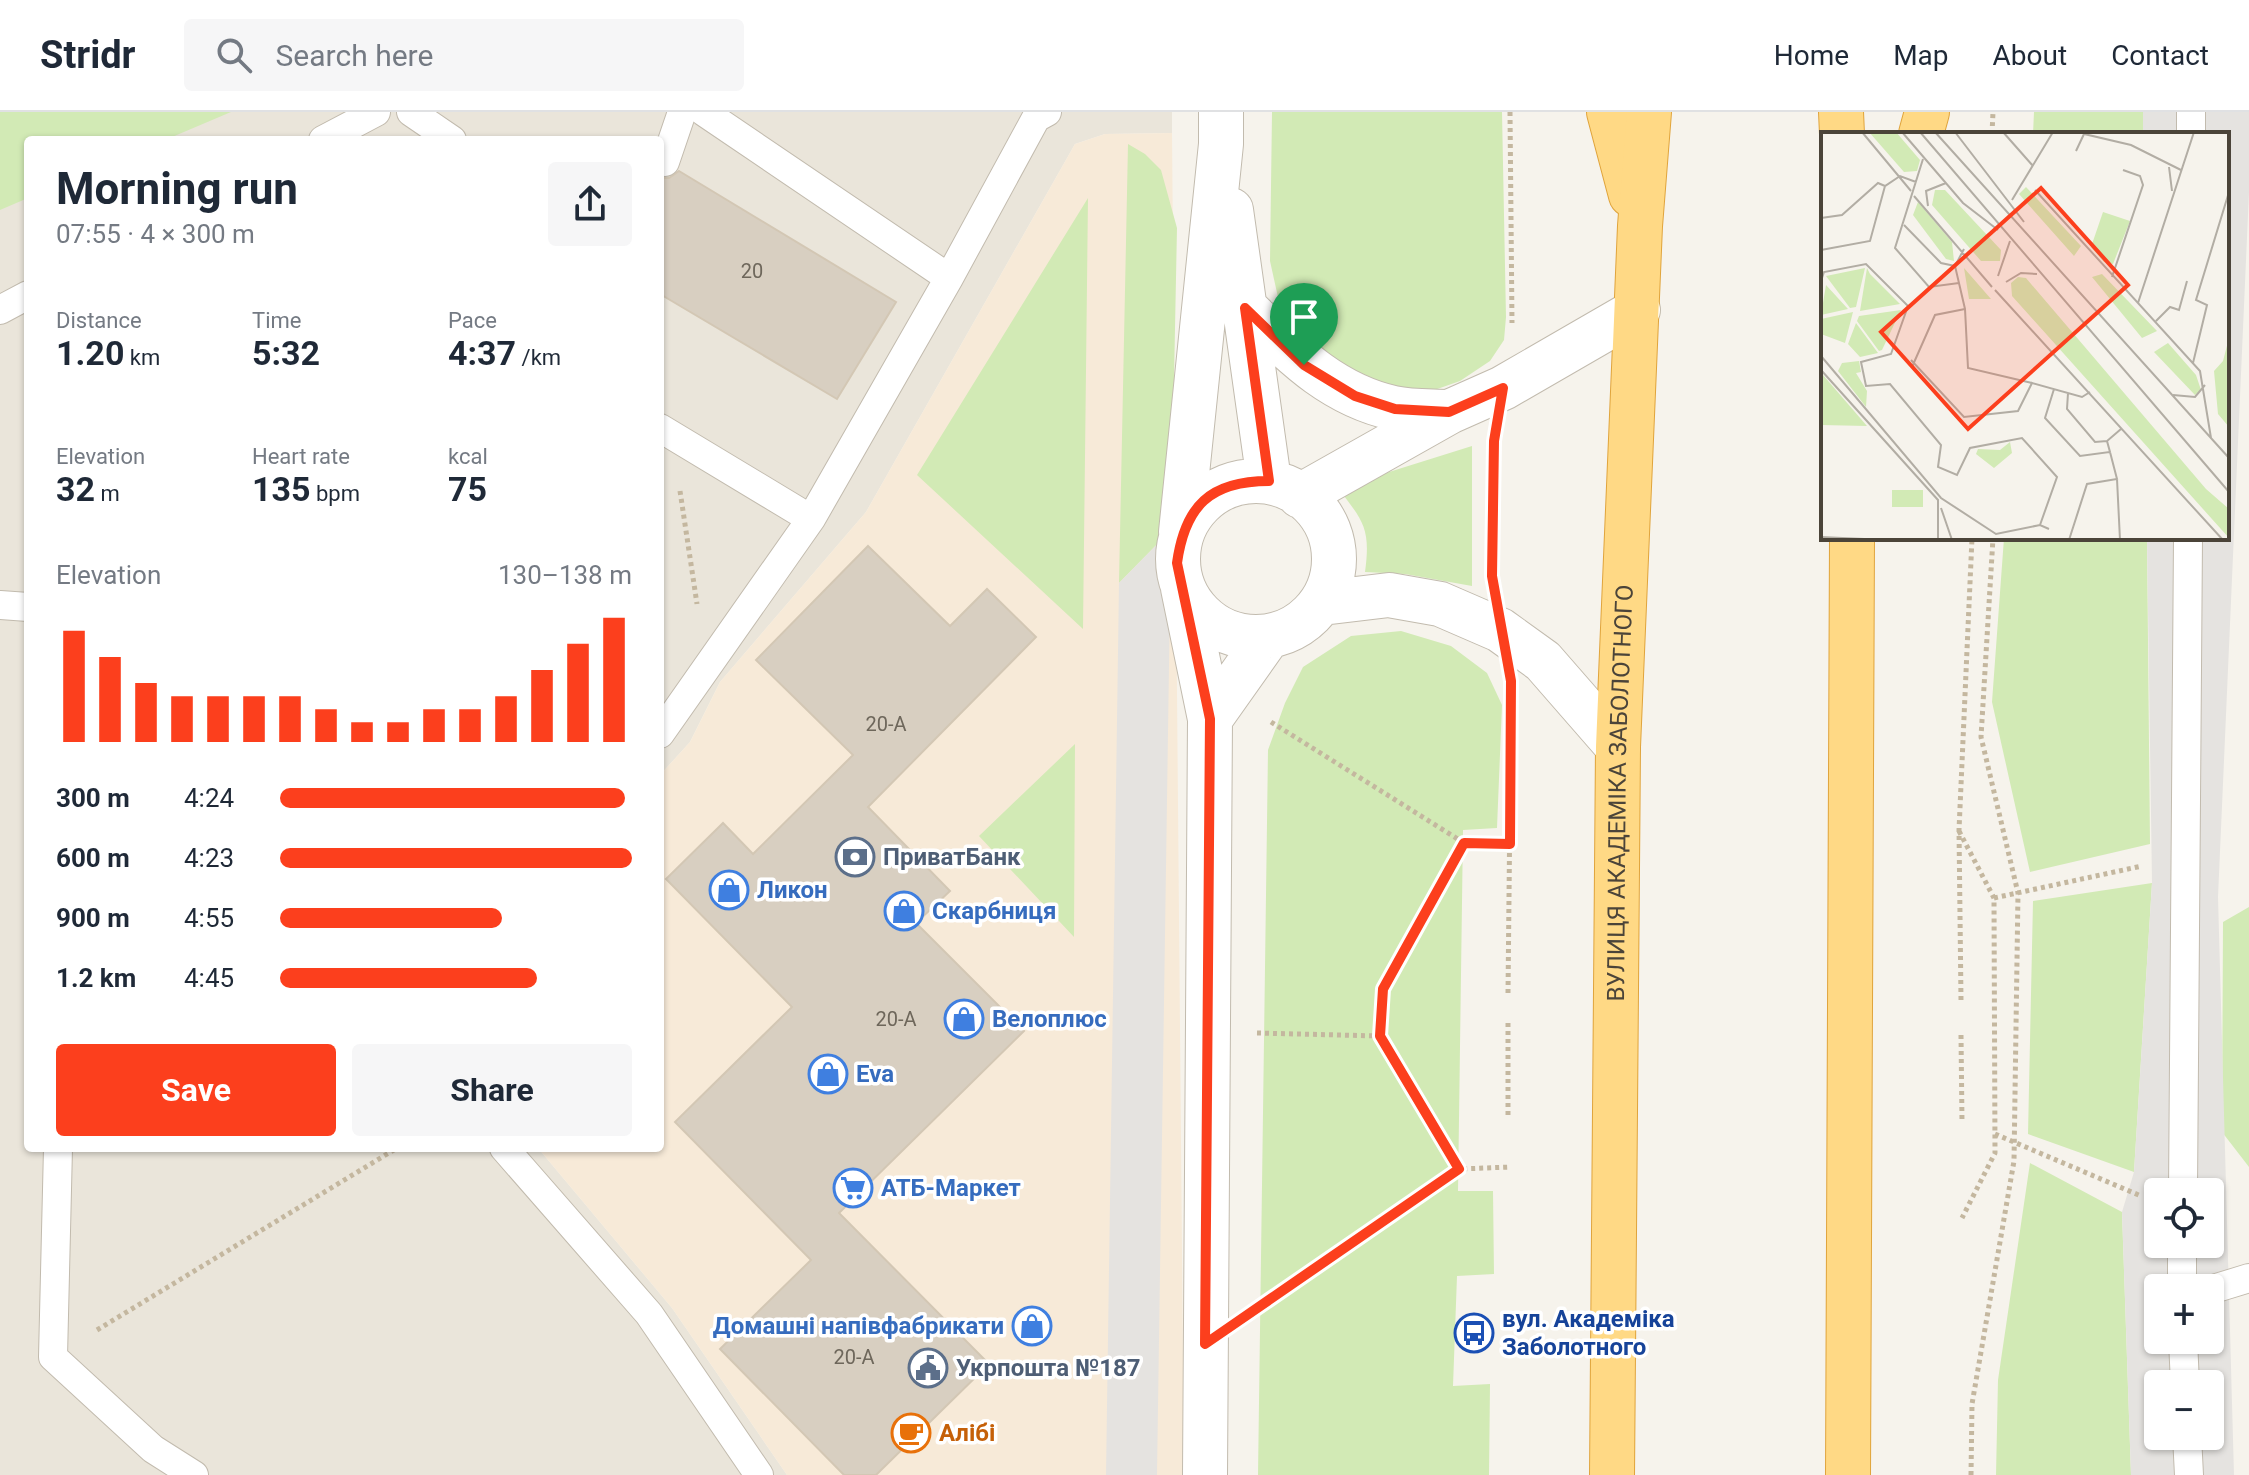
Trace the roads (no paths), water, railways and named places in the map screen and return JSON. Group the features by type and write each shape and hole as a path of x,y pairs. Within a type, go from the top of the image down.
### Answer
{"highway":[{"path":"1609,112 1640,226"},
{"name":"ВУЛИЦЯ АКАДЕМІКА ЗАБОЛОТНОГО","path":"1612,1475 1618,747 1640,226 1649,112"},
{"path":"1841,112 1842,132"},
{"path":"1922,132 1927,112"},
{"path":"1848,1475 1852,540"}],"street":[{"path":"1221,128 1245,308 1284,488"},
{"path":"1205,1475 1210,719 1177,563 1221,128"},
{"path":"1245,308 1304,365 1355,396 1395,409 1449,412"},
{"path":"1284,488 1503,388 1638,310"},
{"path":"1181,536 1190,516 1205,499 1224,487 1246,481 1284,488 1311,503 1327,523 1335,564 1332,584 1322,603 1308,619 1291,630 1268,637 1241,637 1216,627 1196,610 1183,588"},
{"path":"1322,603 1389,595 1440,604 1500,630 1543,661 1618,747"},
{"path":"1210,719 1268,637"}],"lane":[{"path":"331,136 376,112"},
{"path":"411,112 446,136"},
{"path":"665,162 682,112"},
{"path":"704,112 949,278"},
{"path":"664,728 811,519 949,278 1036,114"},
{"path":"0,310 24,297"},
{"path":"666,431 811,519"},
{"path":"2183,1178 2188,540"},
{"path":"0,605 24,607"},
{"path":"58,1152 53,1357 153,1449 194,1475"},
{"path":"507,1152 649,1314 759,1475"},
{"path":"2224,1286 2249,1278"},
{"path":"2188,1450 2189,1475"}],"place":[{"name":"ПриватБанк","path":"855,857"},
{"name":"Ликон","path":"729,890"},
{"name":"Скарбниця","path":"904,911"},
{"name":"Велоплюс","path":"964,1019"},
{"name":"Eva","path":"828,1074"},
{"name":"АТБ-Маркет","path":"853,1188"},
{"name":"Домашні напівфабрикати","path":"1032,1326"},
{"name":"вул. Академіка Заболотного","path":"1474,1333"},
{"name":"Укрпошта №187","path":"928,1368"},
{"name":"Алібі","path":"911,1433"}]}
